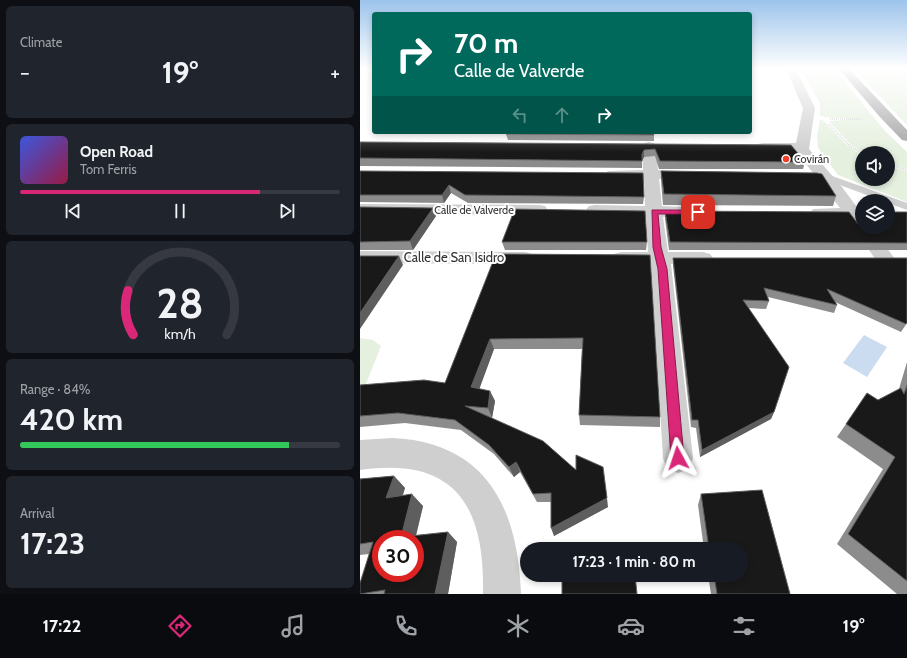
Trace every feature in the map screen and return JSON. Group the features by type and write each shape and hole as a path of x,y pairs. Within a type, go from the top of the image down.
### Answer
{"highway":[{"path":"869,97 907,138"}],"street":[{"path":"804,97 809,108 802,147 807,158 824,176 855,217"},
{"path":"649,146 657,247 662,269 678,458"},
{"path":"747,147 802,147"},
{"path":"599,174 701,175"},
{"path":"804,176 824,176"},
{"name":"Calle de Valverde","path":"360,209 554,210"},
{"path":"578,210 713,212"},
{"path":"806,213 855,221"},
{"path":"861,259 893,258 870,234"},
{"name":"Calle de San Isidro","path":"360,257 542,258"},
{"path":"605,258 721,258"},
{"path":"360,455 392,452 414,454 442,464 468,482 487,507 499,542 503,568 502,594"}],"lane":[{"path":"824,176 851,185 905,212"}],"path":[{"path":"829,119 846,119"},
{"path":"828,123 855,149"},
{"path":"895,166 907,170"}],"green space":[{"path":"816,97 857,97 885,131 907,152 907,169 895,165 895,146 855,146 855,148 829,121 847,120 846,118 820,116 820,103"},
{"path":"880,97 907,97 907,125"},
{"path":"820,119 855,151 855,182 838,175 818,148 817,136"},
{"path":"895,168 907,171 907,202 895,197 895,194 887,194 866,186 895,186"},
{"path":"360,338 373,340 381,346 360,399"}],"water":[{"path":"864,335 887,347 867,377 843,363"}],"building":[{"path":"506,134 654,134 654,135"},
{"path":"360,142 791,145 805,162 660,161 655,149 644,150 642,154 642,161 360,158"},
{"path":"360,171 643,173 644,197 465,195 449,185 442,195 360,195"},
{"path":"661,171 817,173 822,174 836,196 664,194"},
{"path":"360,207 433,208 410,241 360,242"},
{"path":"510,209 645,211 647,242 502,242 514,211"},
{"path":"665,211 849,212 855,220 855,234 895,234 895,212 907,212 907,243 670,242"},
{"path":"496,254 650,255 660,417 579,415 583,338 490,339 471,387 490,391 488,408 465,406 543,441 576,470 576,455 603,467 607,498 551,528 551,493 533,494 516,462 509,467 489,445 455,420 398,413 360,416 360,385 424,380 445,383"},
{"path":"360,256 399,256 360,313"},
{"path":"673,258 907,258 907,323 906,324 827,289 837,305 764,288 769,301 743,300 789,367 774,412 702,450 698,420 692,420"},
{"path":"907,385 907,581 848,534 895,457 846,424 867,393 878,400 901,388 904,394"},
{"path":"394,476 386,498 412,494 403,530 372,530 372,542 360,544 360,479"},
{"path":"762,490 790,594 717,594 715,582 748,582 748,542 708,542 701,494"},
{"path":"448,532 435,594 384,594 385,590 360,594 360,583 372,545 372,582 424,582 424,535"},
{"path":"562,582 636,582 637,594 562,594"}],"place":[{"name":"Covirán","path":"786,159"}],"route":[{"path":"678,458 662,269 657,250 656,220 654,212 698,212"}]}
